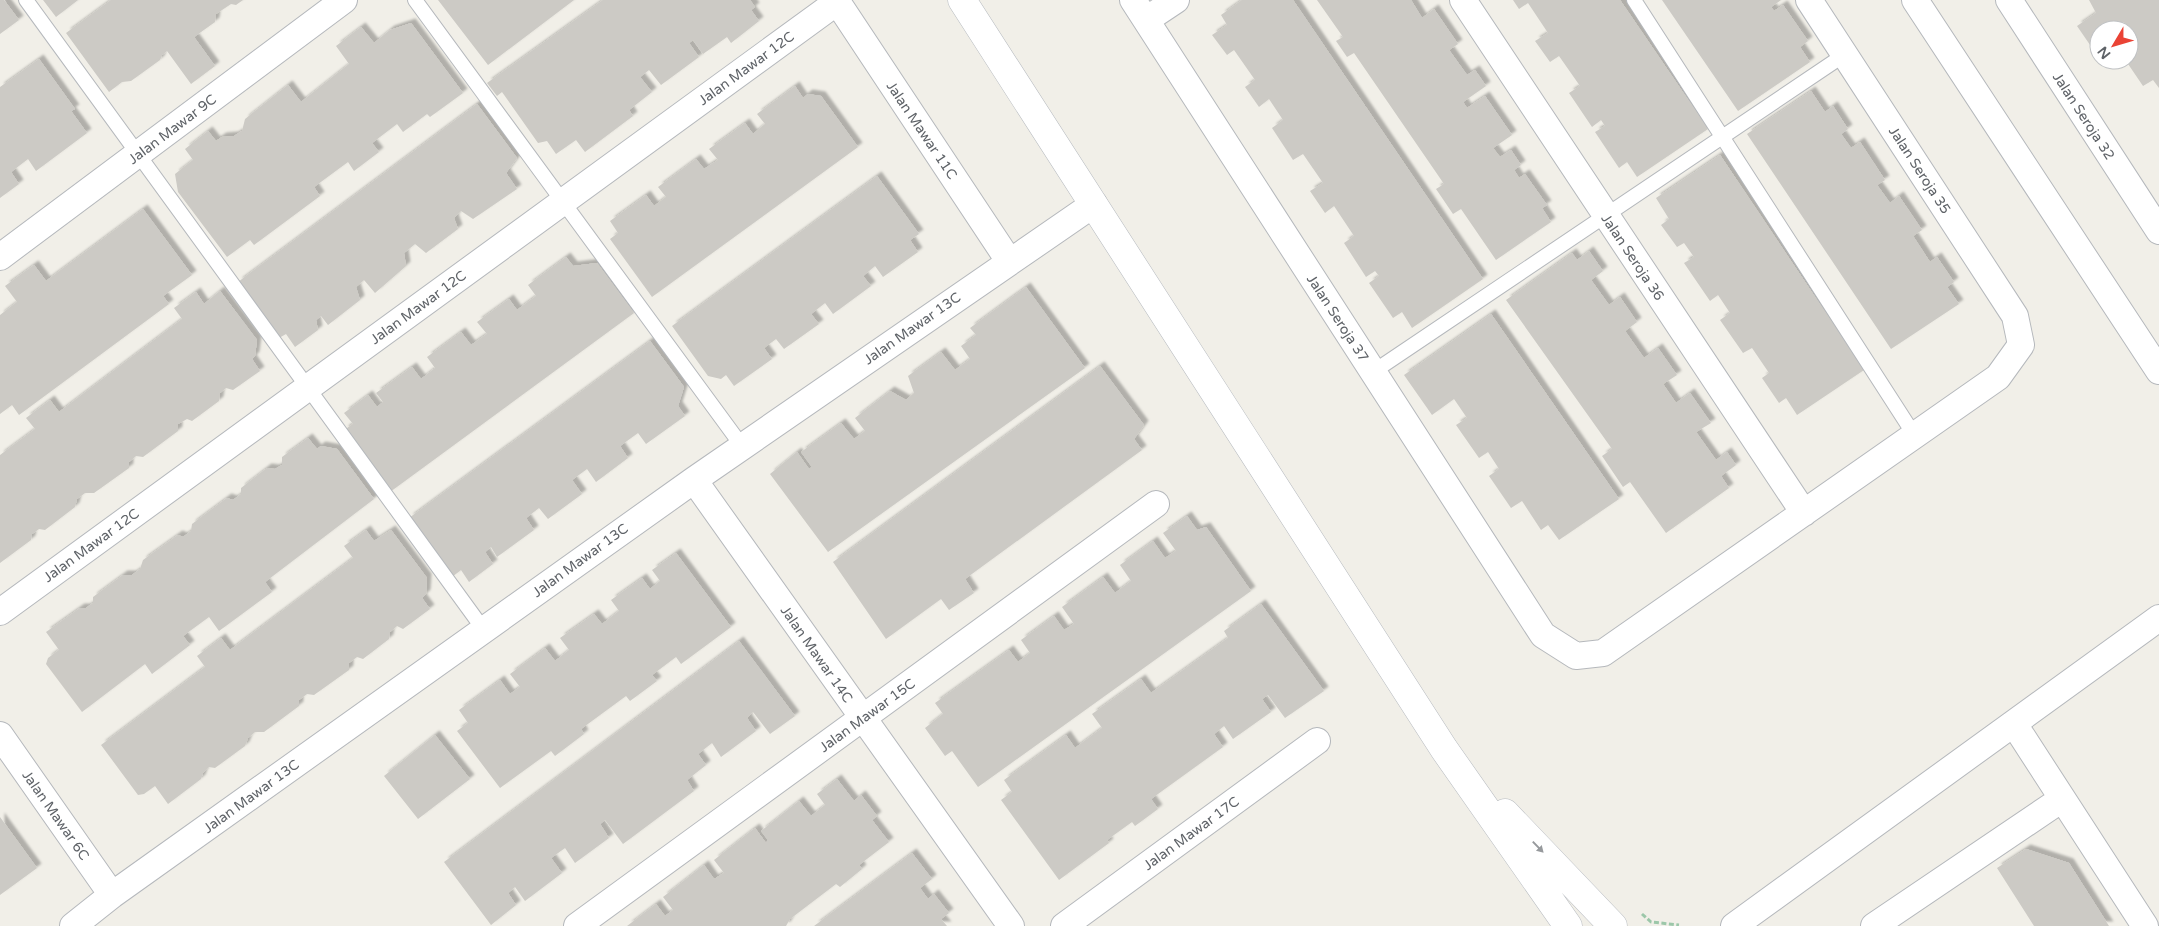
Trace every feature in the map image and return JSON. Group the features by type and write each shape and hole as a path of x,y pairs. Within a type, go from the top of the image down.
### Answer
{"street":[{"name":"Jalan Mawar 9C","path":"0,257 344,0"},
{"path":"962,0 1444,748 1568,926"},
{"path":"1139,10 1176,0"},
{"name":"Jalan Seroja 36","path":"1463,0 1804,513"},
{"name":"Jalan Seroja 35","path":"1809,0 2015,316 2021,345 1998,377 1915,436"},
{"path":"1915,0 2159,371"},
{"name":"Jalan Seroja 32","path":"2009,0 2159,231"},
{"name":"Jalan Mawar 12C","path":"0,612 836,1"},
{"name":"Jalan Mawar 11C","path":"836,1 1009,261"},
{"name":"Jalan Seroja 37","path":"1139,10 1543,635 1576,656 1603,654 1804,513"},
{"name":"Jalan Mawar 13C","path":"73,926 112,895 742,446 1094,204"},
{"path":"1804,513 1915,436"},
{"name":"Jalan Mawar 14C","path":"694,480 1011,926"},
{"name":"Jalan Mawar 15C","path":"576,926 1156,504"},
{"path":"1734,926 2159,618"},
{"path":"2014,724 2145,926"},
{"name":"Jalan Mawar 6C","path":"0,735 112,895"},
{"name":"Jalan Mawar 17C","path":"1064,926 1317,741"},
{"path":"1444,748 1613,926"},
{"path":"1874,926 2062,799"}],"lane":[{"path":"26,0 484,630"},
{"path":"416,0 742,446"},
{"path":"1634,0 1915,436"},
{"path":"1373,372 1844,55"}],"building":[{"path":"0,0 4,0 19,20 0,34"},
{"path":"43,0 78,0 56,17"},
{"path":"111,0 243,0 236,5 231,4 216,14 215,22 194,37 215,66 191,84 167,51 160,60 131,81 122,82 109,92 66,33"},
{"path":"438,0 574,0 488,65"},
{"path":"603,0 750,0 755,7 751,10 759,21 731,43 727,37 703,54 693,40 689,43 699,57 661,85 649,70 640,77 652,92 629,110 633,116 585,152 576,140 556,154 547,141 538,143 502,92 497,96 487,83"},
{"path":"1242,0 1293,0 1483,279 1412,328 1402,312 1393,318 1369,283 1379,276 1375,271 1366,277 1344,243 1354,236 1334,206 1325,213 1310,191 1323,183 1303,154 1293,160 1272,128 1283,120 1269,99 1259,107 1245,87 1255,80 1234,50 1227,55 1212,35 1227,25 1221,15"},
{"path":"1317,0 1411,0 1422,18 1434,9 1458,44 1449,50 1467,75 1475,70 1486,86 1463,102 1467,108 1485,96 1512,135 1493,148 1500,157 1511,150 1521,165 1514,170 1519,178 1525,174 1547,205 1542,208 1551,222 1496,260 1461,209 1453,214 1436,189 1444,184 1354,53 1347,57 1336,41 1343,37"},
{"path":"1513,0 1620,0 1708,129 1637,177 1627,162 1619,168 1595,132 1605,126 1601,120 1592,127 1569,93 1580,86 1559,56 1550,62 1535,41 1548,33 1528,3 1519,9"},
{"path":"1662,0 1781,0 1771,7 1774,11 1783,5 1808,41 1800,47 1810,62 1738,111"},
{"path":"2089,0 2159,0 2159,88 2153,80 2143,86 2132,70 2139,70 2139,20 2089,20 2089,43 2077,26 2096,13"},
{"path":"411,23 463,93 430,117 427,114 403,132 397,124 372,143 379,152 354,171 348,162 314,187 320,196 254,245 250,240 227,257 178,192 175,174 193,160 185,149 208,131 216,141 222,137 234,136 242,131 245,119 288,85 301,102 349,64 336,46 361,27 374,43 390,30"},
{"path":"39,59 75,109 71,111 87,133 36,171 28,159 11,172 19,184 0,198 0,87"},
{"path":"795,86 803,98 808,94 821,96 858,147 652,297 610,239 618,233 610,221 646,195 654,206 666,197 658,187 696,159 704,169 718,160 709,149 745,123 753,134 765,124 757,114"},
{"path":"1811,91 1825,112 1833,106 1848,129 1841,134 1851,148 1860,142 1885,180 1877,185 1890,203 1899,196 1922,230 1913,236 1930,262 1937,257 1954,282 1947,287 1959,304 1891,349 1747,134"},
{"path":"477,104 517,158 506,173 517,189 473,219 461,211 454,218 458,229 426,253 415,244 404,253 406,266 375,293 364,280 356,287 360,300 328,325 321,316 316,320 318,330 295,347 286,334 279,338 238,282"},
{"path":"1720,155 1864,370 1797,415 1786,398 1779,403 1762,378 1769,373 1752,348 1743,353 1720,320 1730,313 1718,295 1710,301 1684,263 1694,257 1684,243 1677,247 1661,225 1669,219 1656,198"},
{"path":"877,176 919,234 910,240 918,252 883,277 875,266 863,276 871,286 833,314 825,303 811,314 819,324 784,349 776,339 764,348 772,359 734,386 726,375 721,379 708,376 672,326"},
{"path":"143,209 192,275 163,296 169,304 19,415 12,405 0,414 0,315 17,302 5,286 34,265 46,281"},
{"path":"1589,251 1603,271 1591,280 1609,305 1620,297 1637,322 1625,331 1644,358 1658,348 1677,375 1663,384 1676,403 1690,393 1711,423 1696,432 1716,460 1727,452 1736,465 1721,476 1729,488 1666,533 1630,482 1623,487 1602,456 1612,449 1506,300 1572,253 1577,260"},
{"path":"566,257 573,266 597,263 634,313 390,492 344,430 353,424 344,413 368,395 377,407 383,402 376,393 412,367 421,379 435,368 427,357 461,332 471,345 487,334 477,322 509,299 517,310 536,296 528,285"},
{"path":"1026,287 1085,368 828,552 770,474 797,452 809,469 812,467 801,452 841,423 854,439 865,431 855,418 890,391 906,400 914,393 908,376 941,352 955,370 970,359 961,346 976,335 970,328"},
{"path":"220,291 257,340 255,356 252,359 260,371 233,390 226,388 220,393 219,401 192,421 187,419 178,424 178,431 143,457 136,456 129,462 129,468 94,493 85,493 77,499 75,507 45,530 39,529 32,534 31,540 0,563 0,455 35,429 26,418 50,400 59,412 182,319 174,308 196,292 204,304"},
{"path":"1491,314 1619,499 1559,540 1548,525 1541,530 1522,501 1511,508 1489,476 1499,469 1488,452 1479,458 1456,425 1467,418 1454,399 1432,415 1404,375"},
{"path":"650,341 684,387 678,406 685,416 646,444 638,433 620,446 628,458 596,482 587,469 572,480 582,494 548,519 539,508 526,518 534,530 497,557 491,547 485,552 493,564 469,582 461,570 452,577 409,518"},
{"path":"1100,366 1144,425 1134,439 1142,450 965,579 974,593 949,610 941,599 886,639 833,562"},
{"path":"308,438 317,449 321,446 337,449 374,499 265,582 272,592 219,631 209,617 183,636 190,645 152,674 145,664 82,712 46,664 48,658 59,650 46,632 80,608 86,608 93,603 93,597 123,575 132,575 140,569 143,560 178,535 183,537 191,531 192,524 227,498 233,500 241,494 241,488 267,468 275,469 282,465 282,457"},
{"path":"1187,516 1197,530 1206,527 1251,591 978,787 952,751 945,756 925,728 943,714 935,703 1009,650 1018,662 1030,653 1021,640 1054,616 1064,630 1074,624 1062,607 1103,577 1115,593 1131,581 1120,565 1153,541 1165,558 1176,551 1163,533"},
{"path":"366,530 374,541 391,530 427,578 426,594 422,598 430,609 403,629 397,626 390,632 389,639 363,659 357,657 349,663 349,670 314,695 307,694 299,700 299,706 264,732 255,732 248,738 245,746 215,768 209,767 203,773 201,779 168,804 155,786 144,794 138,795 101,745 205,667 197,656 221,638 230,650 353,558 344,546"},
{"path":"676,553 731,627 681,664 676,657 652,675 657,681 630,701 626,696 581,729 584,734 555,756 551,751 500,788 457,731 468,723 459,710 500,680 510,694 520,687 510,674 545,648 555,661 569,650 560,638 594,614 602,624 619,611 611,600 642,578 650,589 660,581 652,570"},
{"path":"1261,604 1324,691 1285,718 1268,695 1262,699 1271,712 1233,739 1224,726 1214,734 1223,747 1151,799 1158,809 1135,826 1132,822 1107,840 1109,843 1059,880 1001,800 1012,792 1004,780 1066,735 1075,748 1102,728 1092,714 1141,679 1151,693 1228,638 1224,631"},
{"path":"739,641 795,716 770,734 753,712 747,718 756,731 721,757 712,743 698,754 706,765 687,780 694,791 623,844 605,820 600,824 609,838 575,863 565,848 551,858 562,873 525,901 515,887 508,893 516,905 491,925 444,862"},
{"path":"435,735 470,779 418,819 384,776"},
{"path":"837,779 854,801 861,795 877,816 872,820 889,842 859,865 862,869 840,887 836,884 790,919 786,926 627,926 656,904 665,916 673,910 663,897 704,865 714,879 724,873 714,860 755,828 766,843 768,840 761,831 799,801 811,816 825,805 817,794"},
{"path":"0,817 37,868 0,895"},
{"path":"2026,849 2069,863 2109,926 2034,926 1997,868"},
{"path":"912,853 932,879 920,888 928,899 934,894 949,913 941,919 947,926 814,926"}]}
